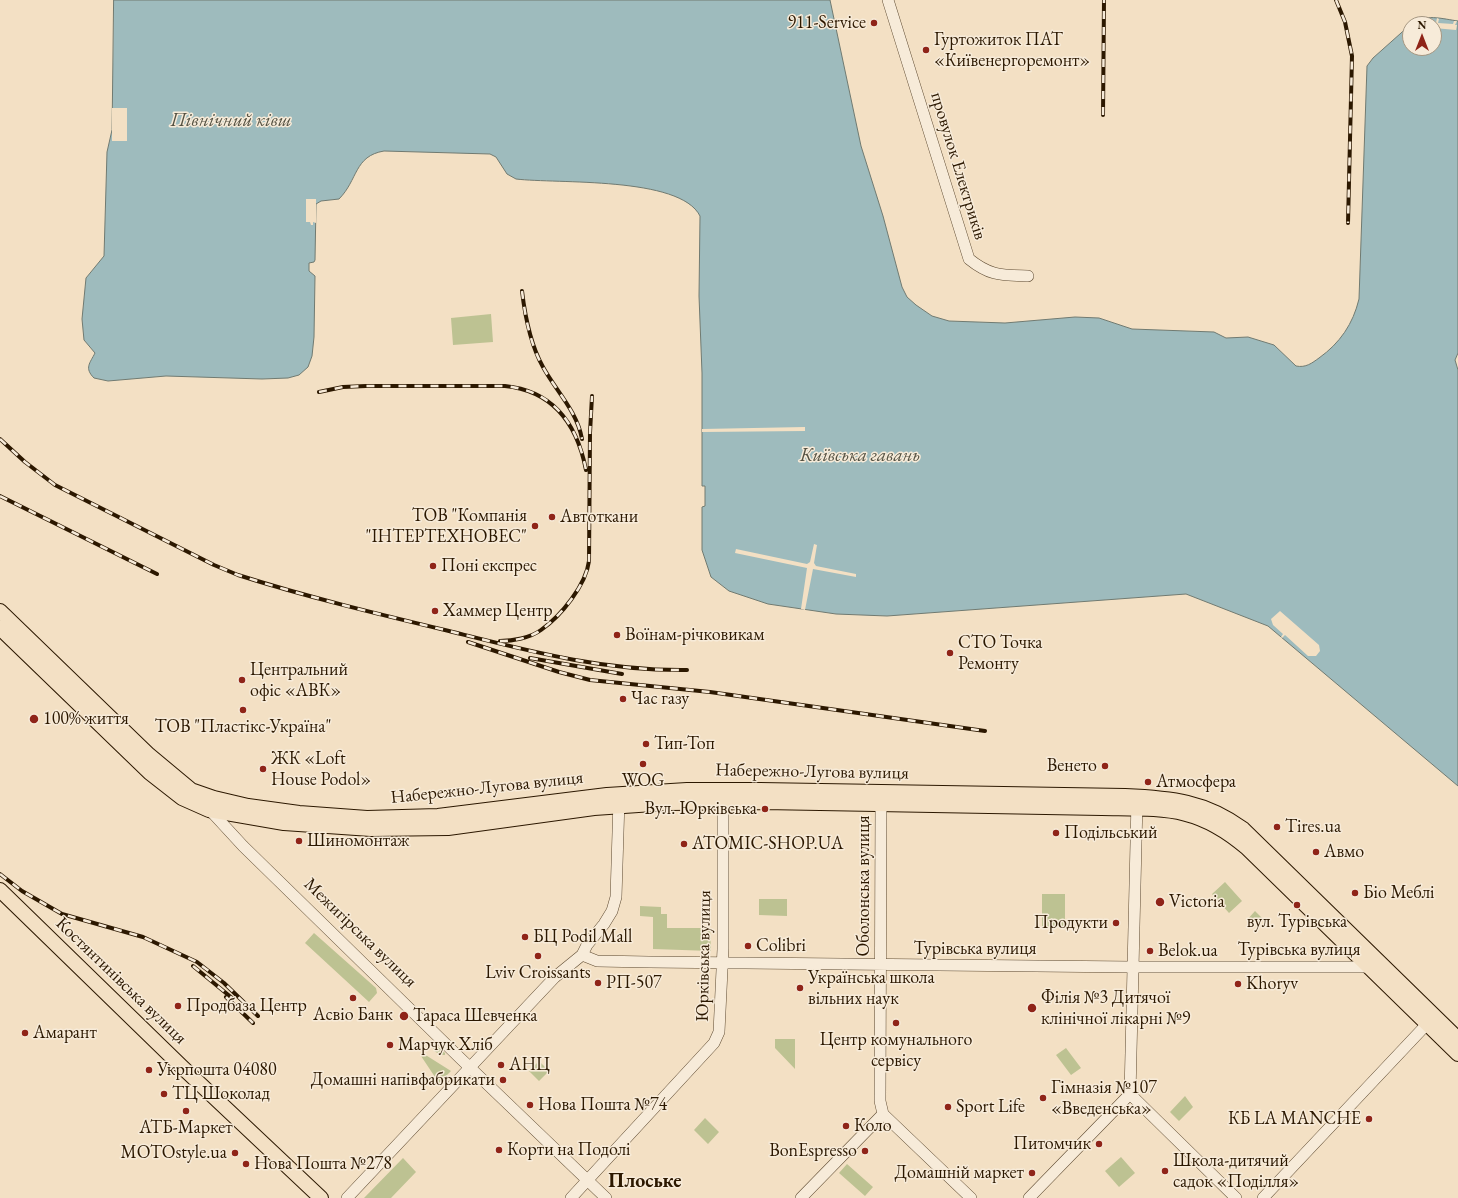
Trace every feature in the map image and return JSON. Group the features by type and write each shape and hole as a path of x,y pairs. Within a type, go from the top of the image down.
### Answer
{"main road":[{"name":"Межигірська вулиця","path":"0,611 148,755 191,790"},
{"name":"Межигірська вулиця","path":"0,628 162,784 182,798 210,810"},
{"name":"Набережно-Лугова вулиця","path":"191,790 214,798 268,809 336,816 397,818 752,790 1137,803 1200,817 1224,829 1247,848 1374,964"},
{"name":"Набережно-Лугова вулиця","path":"210,810 256,819 309,826 398,830 448,828 619,800 881,803 1137,803"},
{"name":"Костянтинівська вулиця","path":"0,890 321,1198"},
{"path":"1374,964 1427,1024 1458,1054"},
{"path":"1374,964 1458,1038"}],"street":[{"name":"провулок Електриків","path":"888,0 969,259 983,270 1002,275 1028,276"},
{"name":"Межигірська вулиця","path":"191,790 243,846 470,1068 606,1198"},
{"path":"348,1198 555,977 582,955 587,945 609,917 614,904 619,800"},
{"name":"Юрківська вулиця","path":"571,1198 714,1043 721,1027 723,802"},
{"name":"Оболонська вулиця","path":"881,803 880,1101 883,1114"},
{"path":"1029,1198 1130,1094 1137,803"},
{"name":"Турівська вулиця","path":"582,955 597,961 881,965 1132,967 1374,964"},
{"path":"1262,1198 1427,1024"},
{"path":"1130,1094 1236,1198"},
{"path":"801,1198 883,1114 970,1198"}],"green space":[{"path":"491,314 493,342 453,345 451,318"},
{"path":"1225,882 1242,901 1229,913 1212,894"},
{"path":"1042,894 1065,894 1065,927 1042,927"},
{"path":"759,899 787,899 787,916 759,915"},
{"path":"640,906 661,907 661,914 667,914 667,928 710,928 711,951 653,949 653,917 640,916"},
{"path":"1255,911 1264,920 1247,920"},
{"path":"314,933 376,988 377,993 369,1002 305,943"},
{"path":"775,1039 795,1039 795,1069 775,1048"},
{"path":"433,1042 445,1053 445,1055 441,1055 434,1051 432,1045"},
{"path":"1066,1048 1081,1068 1071,1075 1056,1055"},
{"path":"424,1054 451,1071 439,1083 421,1056"},
{"path":"539,1061 549,1071 539,1081 529,1071"},
{"path":"1185,1096 1193,1107 1179,1121 1170,1112"},
{"path":"705,1118 719,1132 708,1144 694,1130"},
{"path":"1121,1157 1135,1173 1119,1187 1105,1171"},
{"path":"403,1158 416,1172 391,1198 364,1198"},
{"path":"847,1164 873,1187 865,1196 839,1173"}],"water":[{"name":"Київська гавань","path":"114,0 830,0 861,146 883,216 902,287 907,297 916,305 932,316 949,321 1005,323 1075,317 1099,318 1132,329 1214,332 1226,338 1248,337 1274,345 1296,366 1306,366 1327,352 1345,332 1353,317 1359,299 1367,66 1373,58 1402,32 1402,56 1442,56 1442,18 1458,21 1458,353 1455,360 1458,370 1458,786 1268,626 1186,594 887,616 836,614 768,604 729,591 711,577 702,550 702,507 705,506 705,486 702,486 702,373 699,296 700,216 688,203 669,194 644,188 616,184 516,179 507,174 496,157 490,154 384,151 374,154 362,163 345,192 339,199 321,201 316,204 315,260 314,262 309,263 309,271 315,276 314,337 312,356 308,367 299,375 288,378 262,379 166,376 108,381 94,378 89,371 89,366 95,353 84,340 82,319 86,278 104,256 107,152 112,130"}],"pier":[{"path":"1454,21 1457,21 1455,25 1457,25 1456,30 1442,29 1442,23 1453,24"},
{"path":"112,108 127,108 127,141 112,141"},
{"path":"306,199 316,199 316,223 313,222 313,225 311,225 310,222 306,222"},
{"path":"805,427 805,431 702,432 702,429"},
{"path":"814,544 817,545 814,563 816,566 856,574 856,577 813,569 805,610 801,609 807,568 735,553 736,549 807,564 810,562"},
{"path":"1280,611 1319,645 1320,651 1316,656 1308,656 1285,635 1282,638 1281,637 1283,634 1273,625 1271,619"}],"railway":[{"path":"1103,115 1104,0"},
{"path":"1336,0 1345,22 1352,56 1348,223"},
{"path":"522,291 531,339 538,358 576,419 582,439"},
{"path":"319,392 343,387 366,386 505,386 522,389 537,395 550,403 560,413 576,438 582,453 586,470"},
{"path":"500,641 516,640 527,637 537,633 549,624 557,617 578,590 587,570 589,561 590,433 592,396"},
{"path":"0,439 25,462 55,485 214,565 238,575 343,605 508,646 596,663 626,667 687,670"},
{"path":"0,496 157,574"},
{"path":"468,642 559,672 590,680 710,692 985,731"},
{"path":"530,658 622,674"},
{"path":"0,874 22,891 62,914 143,937 197,962 224,983 258,1016"},
{"path":"193,966 232,998"},
{"path":"226,997 253,1023"}],"place":[{"name":"911-Service","path":"874,23"},
{"name":"Гуртожиток ПАТ «Київенергоремонт»","path":"926,50"},
{"name":"Автоткани","path":"552,517"},
{"name":"ТОВ \"Компанія \"ІНТЕРТЕХНОВЕС\"","path":"535,526"},
{"name":"Поні експрес","path":"433,566"},
{"name":"Хаммер Центр","path":"435,611"},
{"name":"Воїнам-річковикам","path":"617,635"},
{"name":"СТО Точка Ремонту","path":"950,653"},
{"name":"Центральний офіс «АВК»","path":"242,680"},
{"name":"Час газу","path":"623,699"},
{"name":"ТОВ \"Пластікс-Україна\"","path":"243,710"},
{"name":"100% життя","path":"34,719"},
{"name":"Тип-Топ","path":"646,744"},
{"name":"WOG","path":"643,764"},
{"name":"Венето","path":"1105,766"},
{"name":"ЖК «Loft House Podol»","path":"263,769"},
{"name":"Атмосфера","path":"1148,782"},
{"name":"Вул. Юрківська","path":"765,809"},
{"name":"Tires.ua","path":"1277,827"},
{"name":"Подільський","path":"1056,833"},
{"name":"Шиномонтаж","path":"299,841"},
{"name":"ATOMIC-SHOP.UA","path":"684,844"},
{"name":"Авмо","path":"1316,852"},
{"name":"Біо Меблі","path":"1355,893"},
{"name":"Victoria","path":"1160,902"},
{"name":"вул. Турівська","path":"1297,905"},
{"name":"Продукти","path":"1116,923"},
{"name":"БЦ Podil Mall","path":"525,937"},
{"name":"Colibri","path":"748,946"},
{"name":"Belok.ua","path":"1150,951"},
{"name":"Lviv Croissants","path":"538,956"},
{"name":"РП-507","path":"598,983"},
{"name":"Khoryv","path":"1238,984"},
{"name":"Українська школа вільних наук","path":"800,988"},
{"name":"Асвіо Банк","path":"353,998"},
{"name":"Продбаза Центр","path":"178,1006"},
{"name":"Філія №3 Дитячої клінічної лікарні №9","path":"1032,1008"},
{"name":"Тараса Шевченка","path":"404,1016"},
{"name":"Центр комунального сервісу","path":"896,1023"},
{"name":"Амарант","path":"25,1033"},
{"name":"Марчук Хліб","path":"390,1045"},
{"name":"АНЦ","path":"501,1065"},
{"name":"Укрпошта 04080","path":"149,1070"},
{"name":"Домашні напівфабрикати","path":"503,1080"},
{"name":"ТЦ Шоколад","path":"164,1094"},
{"name":"Гімназія №107 «Введенська»","path":"1043,1098"},
{"name":"Нова Пошта №74","path":"530,1105"},
{"name":"Sport Life","path":"948,1107"},
{"name":"АТБ-Маркет","path":"186,1111"},
{"name":"КБ LA MANCHE","path":"1369,1119"},
{"name":"Коло","path":"846,1126"},
{"name":"Питомчик","path":"1099,1144"},
{"name":"Корти на Подолі","path":"499,1150"},
{"name":"BonEspresso","path":"865,1151"},
{"name":"MOTOstyle.ua","path":"235,1153"},
{"name":"Нова Пошта №278","path":"246,1164"},
{"name":"Школа-дитячий садок «Поділля»","path":"1165,1171"},
{"name":"Домашній маркет","path":"1032,1173"}],"district":[{"name":"Плоське","path":"645,1182"}],"water label":[{"name":"Північний ківш","path":"231,121"}]}
